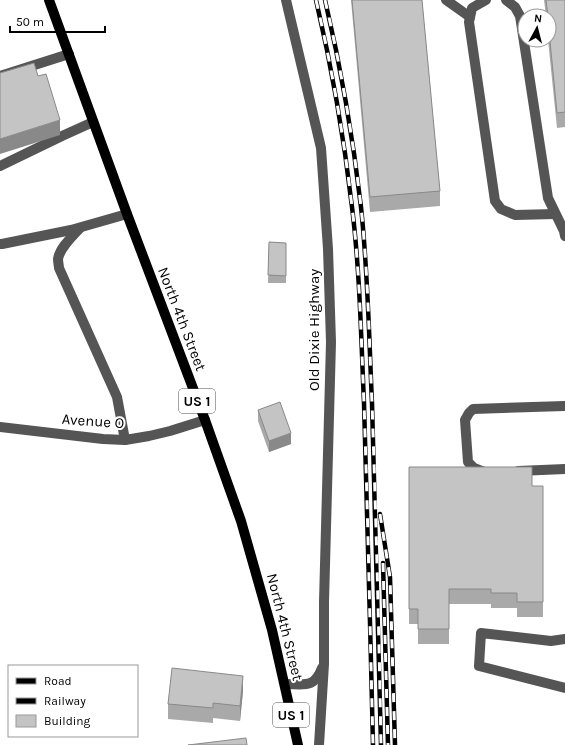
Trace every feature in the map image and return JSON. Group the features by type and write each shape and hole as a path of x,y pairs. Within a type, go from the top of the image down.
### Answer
{"main road":[{"name":"North 4th Street","path":"49,0 241,521 272,630 298,745"}],"street":[{"name":"Old Dixie Highway","path":"286,0 321,148 328,249 331,342 324,602 324,664 319,745"},
{"path":"446,0 470,18"},
{"path":"486,0 472,8 469,22 495,201 501,209 515,215 556,214"},
{"path":"506,0 515,3 520,16 548,198 565,236"},
{"path":"0,76 69,54"},
{"path":"0,166 93,122"},
{"path":"0,244 80,228 127,214"},
{"path":"80,228 62,250 58,259 59,268 117,397 125,440"},
{"path":"565,406 473,409 468,413 465,420 468,462 474,468 482,472 565,469"},
{"name":"Avenue O","path":"0,427 125,440 170,431 205,420"},
{"path":"565,639 551,641 480,632 478,666 565,688"},
{"path":"285,684 308,685 319,677 324,664"}],"building":[{"path":"352,0 422,0 440,191 370,197"},
{"path":"546,0 565,0 565,112 557,113 551,48 557,48 557,8 547,8"},
{"path":"34,63 38,76 46,74 60,120 0,139 0,73"},
{"path":"269,242 286,243 286,276 268,275"},
{"path":"280,402 291,433 269,441 258,410"},
{"path":"409,467 532,467 532,486 543,486 543,602 517,602 517,593 491,593 491,589 449,589 449,629 418,629 418,609 409,609"},
{"path":"172,668 243,676 240,706 213,703 213,708 168,704"},
{"path":"246,738 247,745 188,745"}],"railway":[{"path":"316,0 341,129 357,256 364,403 373,745"},
{"path":"325,0 350,129 361,207 365,256 373,446 381,745"},
{"path":"380,514 390,577 395,745"},
{"path":"383,563 388,745"}]}
